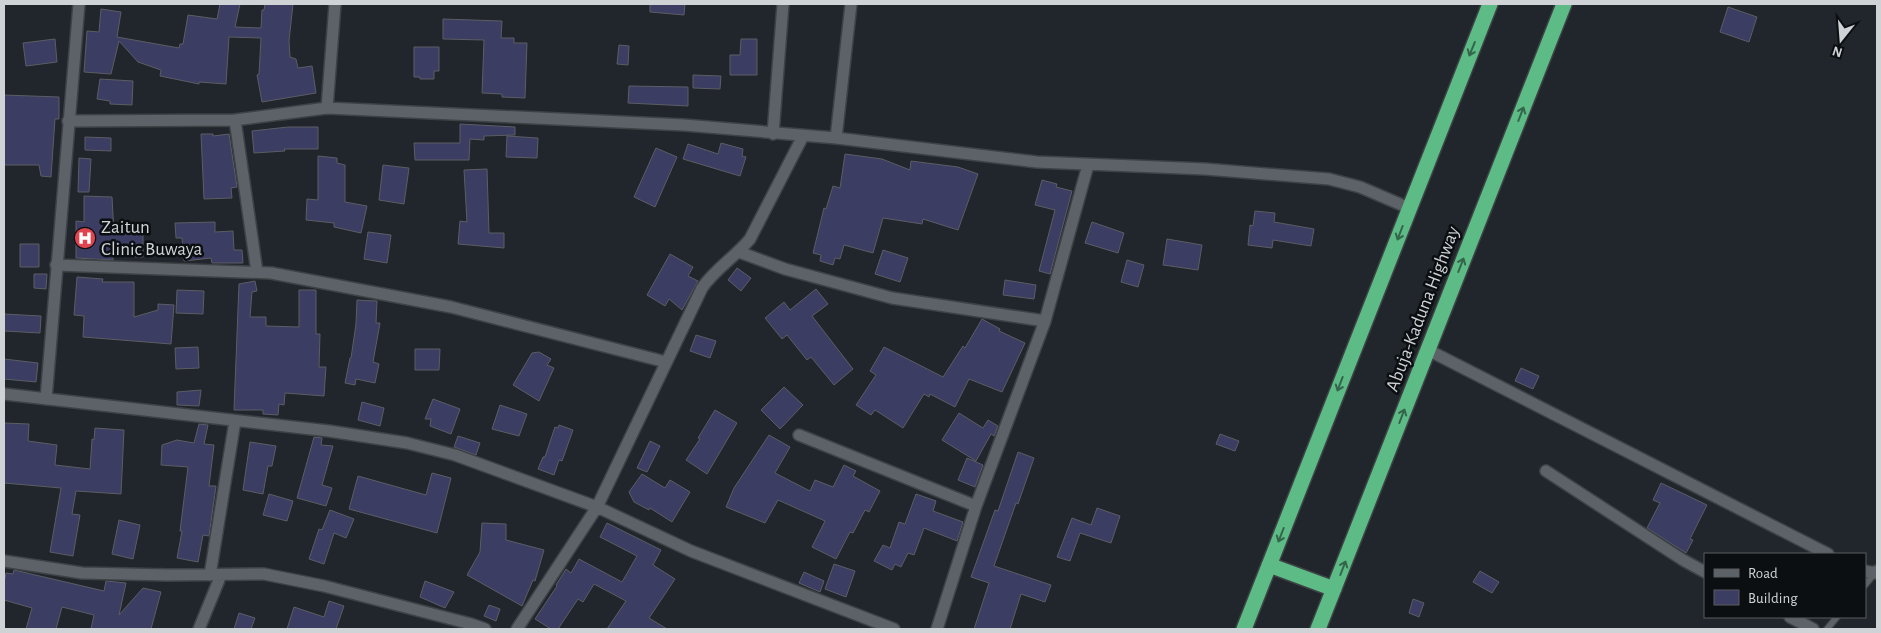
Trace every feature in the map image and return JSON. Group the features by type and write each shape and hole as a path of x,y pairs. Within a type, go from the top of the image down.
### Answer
{"highway":[{"path":"1244,629 1490,4"},
{"name":"Abuja-Kaduna Highway","path":"1318,629 1564,4"},
{"path":"1269,566 1334,589"}],"street":[{"path":"46,399 79,4"},
{"path":"327,108 335,4"},
{"path":"773,134 783,4"},
{"path":"836,138 851,4"},
{"path":"68,121 235,120 327,108 684,125 836,138 1037,162 1205,169 1329,179 1360,187 1409,208"},
{"path":"235,120 257,272"},
{"path":"517,629 597,507 702,288 712,274 739,252 750,239 803,136"},
{"path":"937,629 976,506 1045,321 1088,165"},
{"path":"739,252 786,269 892,298 1045,321"},
{"path":"56,265 270,273 451,307 666,362"},
{"path":"1428,350 1826,553"},
{"path":"4,394 329,431 407,442 455,455 597,507 691,551 894,629"},
{"path":"199,629 215,575 235,421"},
{"path":"799,435 976,506"},
{"path":"1546,471 1683,560 1704,571"},
{"path":"4,561 82,573 264,574 324,586 485,629"},
{"path":"1792,618 1813,629"}],"lane":[{"path":"1827,629 1836,618"}],"building":[{"path":"220,4 240,4 235,27 261,28 262,10 264,10 265,4 293,4 289,41 290,57 296,59 298,68 312,66 316,93 262,102 257,75 259,74 261,38 229,37 226,84 199,82 199,84 160,76 161,70 138,62 119,41 111,74 84,72 87,31 99,32 101,9 121,12 117,37 179,48 180,44 183,44 188,15 217,19"},
{"path":"650,4 685,4 684,15 650,12"},
{"path":"1728,7 1757,17 1749,42 1720,32"},
{"path":"443,19 502,21 501,38 514,38 514,43 527,43 525,98 502,97 502,94 482,93 484,40 443,39"},
{"path":"55,39 57,62 26,66 23,43"},
{"path":"741,39 757,39 757,75 730,75 730,55 740,55"},
{"path":"619,45 629,46 628,65 617,64"},
{"path":"414,47 439,47 439,71 434,71 434,79 414,77"},
{"path":"693,75 721,76 720,89 693,88"},
{"path":"100,79 133,81 132,105 110,104 110,101 97,99"},
{"path":"629,86 688,87 688,106 628,103"},
{"path":"4,95 59,97 59,119 55,119 51,177 41,176 39,165 4,165"},
{"path":"460,124 515,127 515,135 484,136 484,140 470,139 469,160 415,160 414,143 460,143"},
{"path":"288,127 318,127 318,149 284,149 285,151 254,153 252,131"},
{"path":"201,134 213,134 213,136 229,134 237,187 231,188 232,198 204,199"},
{"path":"507,136 538,138 537,158 506,157"},
{"path":"85,137 111,138 111,151 85,150"},
{"path":"721,143 743,149 742,156 746,157 740,176 683,159 688,144 718,154"},
{"path":"656,148 677,157 655,207 634,197"},
{"path":"845,154 882,159 910,170 911,161 958,167 978,174 958,230 923,219 922,224 883,218 873,253 844,245 840,259 835,258 833,265 820,261 821,255 813,253 824,208 826,209 833,186 840,188"},
{"path":"318,156 337,158 337,163 345,165 345,202 367,206 361,233 334,227 334,223 306,220 307,199 318,200"},
{"path":"79,158 91,159 89,192 78,192"},
{"path":"383,165 409,168 404,204 379,200"},
{"path":"487,169 489,233 504,233 504,248 458,244 460,221 467,222 464,170"},
{"path":"1042,180 1057,184 1056,187 1072,191 1050,274 1039,271 1055,210 1035,205"},
{"path":"84,196 112,197 114,233 143,234 143,257 113,256 113,260 76,258 76,221 84,222"},
{"path":"1255,211 1275,213 1274,222 1314,229 1311,246 1273,240 1272,248 1248,245 1250,225 1253,226"},
{"path":"215,222 215,232 233,231 234,250 242,250 243,263 212,263 211,258 184,261 182,238 176,238 175,223"},
{"path":"1092,222 1124,233 1118,253 1085,243"},
{"path":"368,232 391,235 387,263 364,259"},
{"path":"1167,239 1202,245 1198,270 1163,265"},
{"path":"20,244 39,244 39,267 20,267"},
{"path":"883,250 908,258 900,282 875,274"},
{"path":"670,254 693,267 688,276 698,281 682,310 669,299 665,306 647,295"},
{"path":"1127,260 1144,265 1138,287 1121,282"},
{"path":"737,268 751,278 741,291 728,280"},
{"path":"34,274 47,274 46,289 34,288"},
{"path":"77,277 103,279 102,282 134,282 134,317 158,310 158,304 174,305 171,344 83,337 84,316 74,315"},
{"path":"1005,280 1036,285 1034,299 1003,295"},
{"path":"255,281 257,291 252,292 250,317 266,317 266,326 299,327 299,290 316,290 316,334 320,334 319,367 326,367 324,396 285,393 284,405 279,404 278,415 263,414 263,410 234,410 239,284"},
{"path":"816,289 828,304 812,316 853,369 834,385 811,357 807,360 787,335 782,339 765,318 784,302 790,310"},
{"path":"177,290 204,291 203,314 176,313"},
{"path":"357,300 377,301 376,323 380,323 373,362 379,364 375,383 356,379 355,385 345,383 356,324"},
{"path":"4,314 41,316 40,333 4,331"},
{"path":"982,319 1000,329 999,331 1025,343 1002,392 969,379 955,407 930,394 929,397 924,394 903,428 875,410 871,415 856,405 876,375 870,371 884,347 943,377 963,346 965,348"},
{"path":"696,335 716,341 710,358 690,351"},
{"path":"198,347 199,368 176,369 175,348"},
{"path":"415,349 440,349 439,370 415,370"},
{"path":"539,352 551,359 547,365 554,368 539,401 513,385 532,353"},
{"path":"4,359 38,363 36,382 4,379"},
{"path":"1521,368 1539,376 1533,389 1515,381"},
{"path":"784,387 803,405 780,429 761,410"},
{"path":"201,390 199,406 177,405 177,392"},
{"path":"433,399 460,409 451,434 430,426 431,419 425,419"},
{"path":"362,402 384,408 380,426 358,420"},
{"path":"500,405 527,414 519,436 492,429"},
{"path":"715,410 737,423 707,474 686,460 700,439 698,438"},
{"path":"959,413 983,428 988,420 998,426 994,436 991,434 976,461 942,440"},
{"path":"4,423 29,424 28,441 57,445 55,465 90,469 92,439 94,440 95,428 124,430 121,494 76,491 72,514 80,515 73,556 50,552 61,488 4,483"},
{"path":"199,424 208,425 204,444 214,445 209,486 216,486 209,536 203,535 198,562 177,558 182,531 180,531 188,467 161,465 162,445 177,440 194,443"},
{"path":"559,425 573,430 562,461 559,460 554,475 538,469 543,457 545,457 555,427 558,428"},
{"path":"1220,434 1239,441 1235,451 1216,444"},
{"path":"769,435 790,447 775,473 810,491 815,480 833,487 844,465 856,471 853,476 880,491 869,512 865,510 853,533 850,532 836,559 812,547 825,521 778,500 765,523 726,507 734,488"},
{"path":"458,436 480,443 476,455 454,447"},
{"path":"314,437 322,438 321,445 333,446 322,485 332,488 326,506 297,498"},
{"path":"650,441 660,446 647,472 637,468"},
{"path":"250,442 276,446 272,466 268,466 263,494 243,490"},
{"path":"1018,452 1034,458 994,566 1051,585 1045,602 1021,594 1010,629 974,629 989,583 971,577 995,510 998,511"},
{"path":"967,458 983,465 975,487 958,480"},
{"path":"432,473 451,478 437,533 349,509 358,476 426,495"},
{"path":"642,474 665,488 670,480 690,492 672,522 650,508 649,510 634,502 629,492"},
{"path":"1661,483 1707,505 1690,539 1693,540 1686,553 1647,528 1660,503 1653,500"},
{"path":"269,494 293,501 287,521 263,515"},
{"path":"916,494 936,501 933,511 963,522 957,541 924,528 914,555 908,553 901,567 895,564 892,570 874,561 883,545 890,548 899,522 905,524"},
{"path":"1097,508 1120,516 1111,543 1080,533 1070,561 1057,557 1072,518 1091,525"},
{"path":"330,510 354,519 346,538 334,533 324,564 309,559 319,529 322,530"},
{"path":"119,520 140,525 133,559 112,554"},
{"path":"482,523 506,524 506,540 544,550 535,581 533,580 522,606 467,575 480,552"},
{"path":"607,523 661,550 653,565 675,579 649,618 667,629 607,629 626,601 594,584 583,602 578,599 558,629 551,629 535,619 566,569 571,573 579,559 622,582 637,556 600,537"},
{"path":"834,564 855,571 846,597 825,589"},
{"path":"14,570 104,591 106,581 126,583 119,615 143,588 161,592 151,629 91,629 94,615 62,607 56,629 26,629 32,608 4,600 6,573 13,574"},
{"path":"1480,571 1499,582 1492,593 1473,582"},
{"path":"804,572 824,581 820,592 799,583"},
{"path":"425,581 454,592 445,608 420,597"},
{"path":"1413,599 1424,603 1419,617 1409,613"},
{"path":"329,601 344,606 336,629 287,629 294,607 324,617"},
{"path":"489,605 500,609 496,621 484,616"},
{"path":"239,613 255,618 251,629 234,629"}],"place":[{"name":"Zaitun Clinic Buwaya","path":"85,238"}]}
